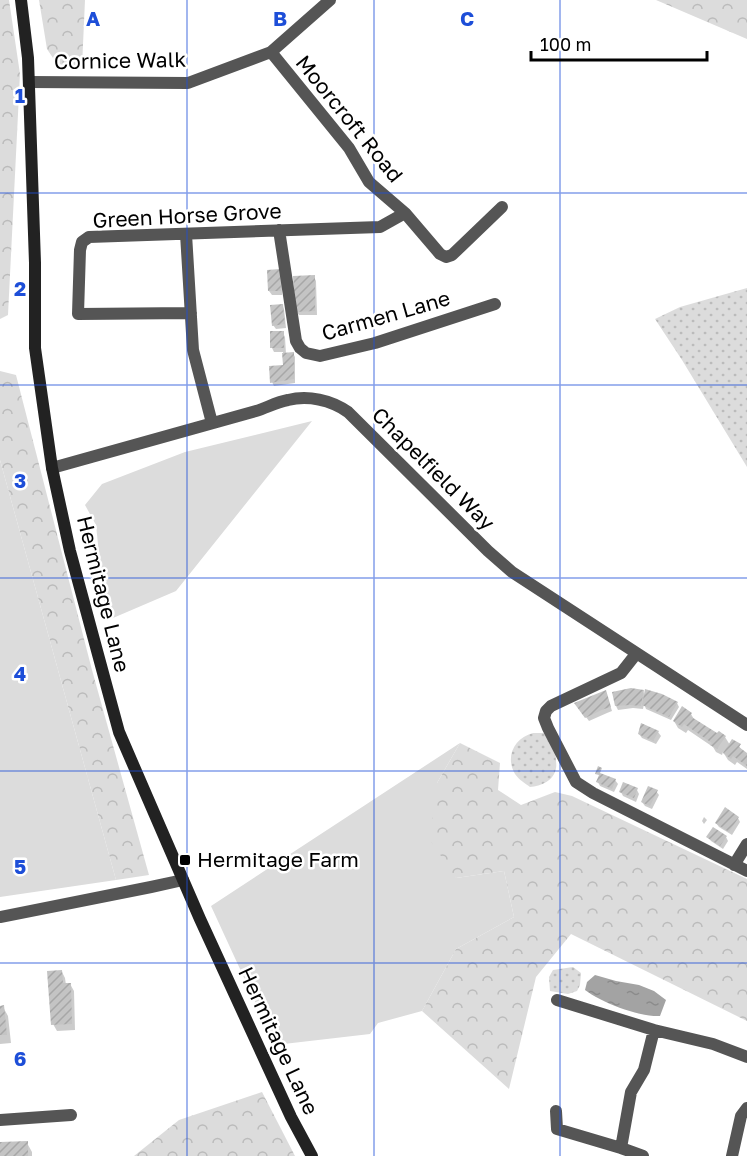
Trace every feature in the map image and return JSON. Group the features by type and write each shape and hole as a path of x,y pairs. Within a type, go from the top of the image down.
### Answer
{"main road":[{"name":"Hermitage Lane","path":"21,0 29,82 35,263 35,348 52,468 70,551 119,732 267,1065 312,1156"}],"street":[{"name":"Cornice Walk","path":"29,82 188,83 271,52 330,0"},
{"name":"Moorcroft Road","path":"271,52 349,148 369,182 405,213 440,254 446,257 452,255 502,207"},
{"name":"Green Horse Grove","path":"191,313 78,314 82,242 89,237 380,227 405,213"},
{"name":"Carmen Lane","path":"279,230 296,341 306,352 320,356 375,343 495,304"},
{"path":"186,234 193,350 212,423"},
{"name":"Chapelfield Way","path":"52,468 288,400 316,399 339,406 348,412 512,572 747,725"},
{"path":"636,654 621,673 550,706 544,718 548,728 576,782 593,793 747,871"},
{"path":"734,865 747,844"},
{"path":"0,916 183,880"},
{"path":"557,1000 654,1030 713,1044 747,1058"},
{"path":"621,1148 631,1092 644,1070 654,1030"},
{"path":"732,1156 741,1116 747,1108"},
{"path":"556,1111 557,1129 642,1156"},
{"path":"0,1120 71,1114"}],"green space":[{"path":"0,0 9,0 20,74 8,315 0,319"},
{"path":"39,0 85,0 82,67 57,64 47,49"},
{"path":"656,0 747,0 747,39"},
{"path":"747,288 747,467 655,319 680,307"},
{"path":"0,371 16,375 92,670 149,875 116,880 0,460"},
{"path":"312,421 176,591 106,621 96,525 85,505 102,484 185,452"},
{"path":"0,460 116,880 0,897"},
{"path":"533,733 544,733 556,753 556,766 555,773 550,779 543,784 530,787 515,774 511,755 521,739"},
{"path":"460,743 437,783 456,878 504,871 514,917 456,949 422,1011 378,1023 370,1034 275,1045 211,906"},
{"path":"460,743 500,763 498,790 521,805 555,792 572,796 747,879 747,1021 571,934 536,977 509,1089 422,1011 456,949 514,917 504,871 456,878 430,840 437,783"},
{"path":"573,967 581,973 577,991 568,994 550,991 549,977 553,970"},
{"path":"262,1092 295,1156 134,1156 179,1120"}],"water":[{"path":"595,975 639,985 654,991 666,1000 660,1016 632,1012 592,995 585,990 587,982"}],"building":[{"path":"280,269 281,291 268,291 267,270"},
{"path":"315,275 315,311 295,312 293,276"},
{"path":"283,304 285,324 272,326 270,305"},
{"path":"270,331 284,331 284,348 270,348"},
{"path":"294,352 294,379 270,383 269,366 283,365 282,353"},
{"path":"631,688 644,690 641,706 615,706 612,692"},
{"path":"645,689 678,702 669,717 642,705"},
{"path":"606,690 611,707 585,718 574,703"},
{"path":"682,706 692,713 690,716 726,736 717,749 684,724 682,727 673,721"},
{"path":"641,723 659,731 653,741 638,734"},
{"path":"732,739 741,744 739,747 747,753 747,766 733,756 731,759 723,753"},
{"path":"598,766 602,768 600,773 616,779 612,789 596,782 599,775 595,774"},
{"path":"623,782 638,788 634,798 619,792"},
{"path":"648,786 658,790 650,806 641,802"},
{"path":"725,807 739,817 729,832 715,823"},
{"path":"713,827 727,836 720,846 706,837"},
{"path":"62,970 63,983 71,983 72,1024 51,1025 47,971"},
{"path":"4,1005 7,1035 0,1035 0,1006"},
{"path":"28,1141 28,1156 0,1156 0,1142"}],"place":[{"name":"Hermitage Farm","path":"185,860"}]}
